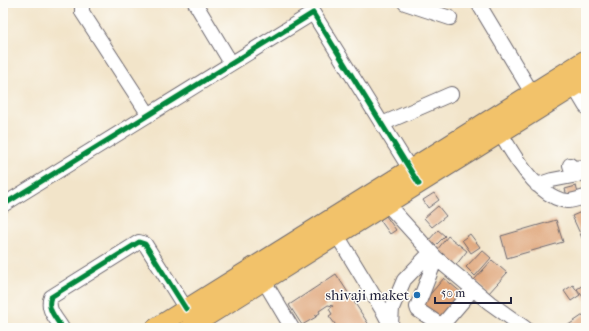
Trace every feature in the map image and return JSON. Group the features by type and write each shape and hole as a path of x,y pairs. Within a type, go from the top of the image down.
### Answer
{"main road":[{"path":"155,328 586,59"},
{"path":"189,328 580,84"}],"street":[{"path":"82,3 82,12 149,115"},
{"path":"195,3 231,63"},
{"path":"404,3 450,18"},
{"path":"478,3 532,93"},
{"path":"3,205 149,115 317,8 382,124 419,184"},
{"path":"580,84 586,107"},
{"path":"382,124 451,94"},
{"path":"492,117 530,178 552,180 575,171"},
{"path":"538,179 553,197 568,201 586,197"},
{"path":"387,204 433,259 471,291 525,328"},
{"path":"327,220 391,326"},
{"path":"62,328 49,308 48,303 51,297 140,242 145,244 186,309"},
{"path":"433,259 417,306 418,310 438,324 442,324 471,291"},
{"path":"391,326 392,308 404,280 433,259"},
{"path":"264,281 292,328"}],"building":[{"path":"576,186 578,193 567,196 565,189"},
{"path":"434,193 439,200 428,208 423,200"},
{"path":"438,206 446,216 432,227 424,218"},
{"path":"586,210 586,239 583,240 572,216"},
{"path":"386,216 396,230 390,234 380,220"},
{"path":"556,220 563,242 507,258 501,236"},
{"path":"438,230 445,236 434,247 428,241"},
{"path":"470,234 480,247 471,253 462,240"},
{"path":"448,236 467,251 456,265 437,250"},
{"path":"482,250 491,258 475,276 466,267"},
{"path":"492,260 507,273 488,294 474,280"},
{"path":"336,274 371,328 338,328 329,316 332,314 329,309 333,306 328,305 319,311 320,313 315,316 316,317 302,325 289,305"},
{"path":"444,278 463,294 439,322 420,306"},
{"path":"586,283 586,301 577,289"},
{"path":"573,285 580,295 571,301 564,291"},
{"path":"586,313 586,328 564,328"}],"cycle path":[{"path":"3,205 313,13 419,184"},
{"path":"62,328 51,309 51,297 139,242 145,244 186,309"}],"place":[{"name":"shivaji maket","path":"417,295"}]}
